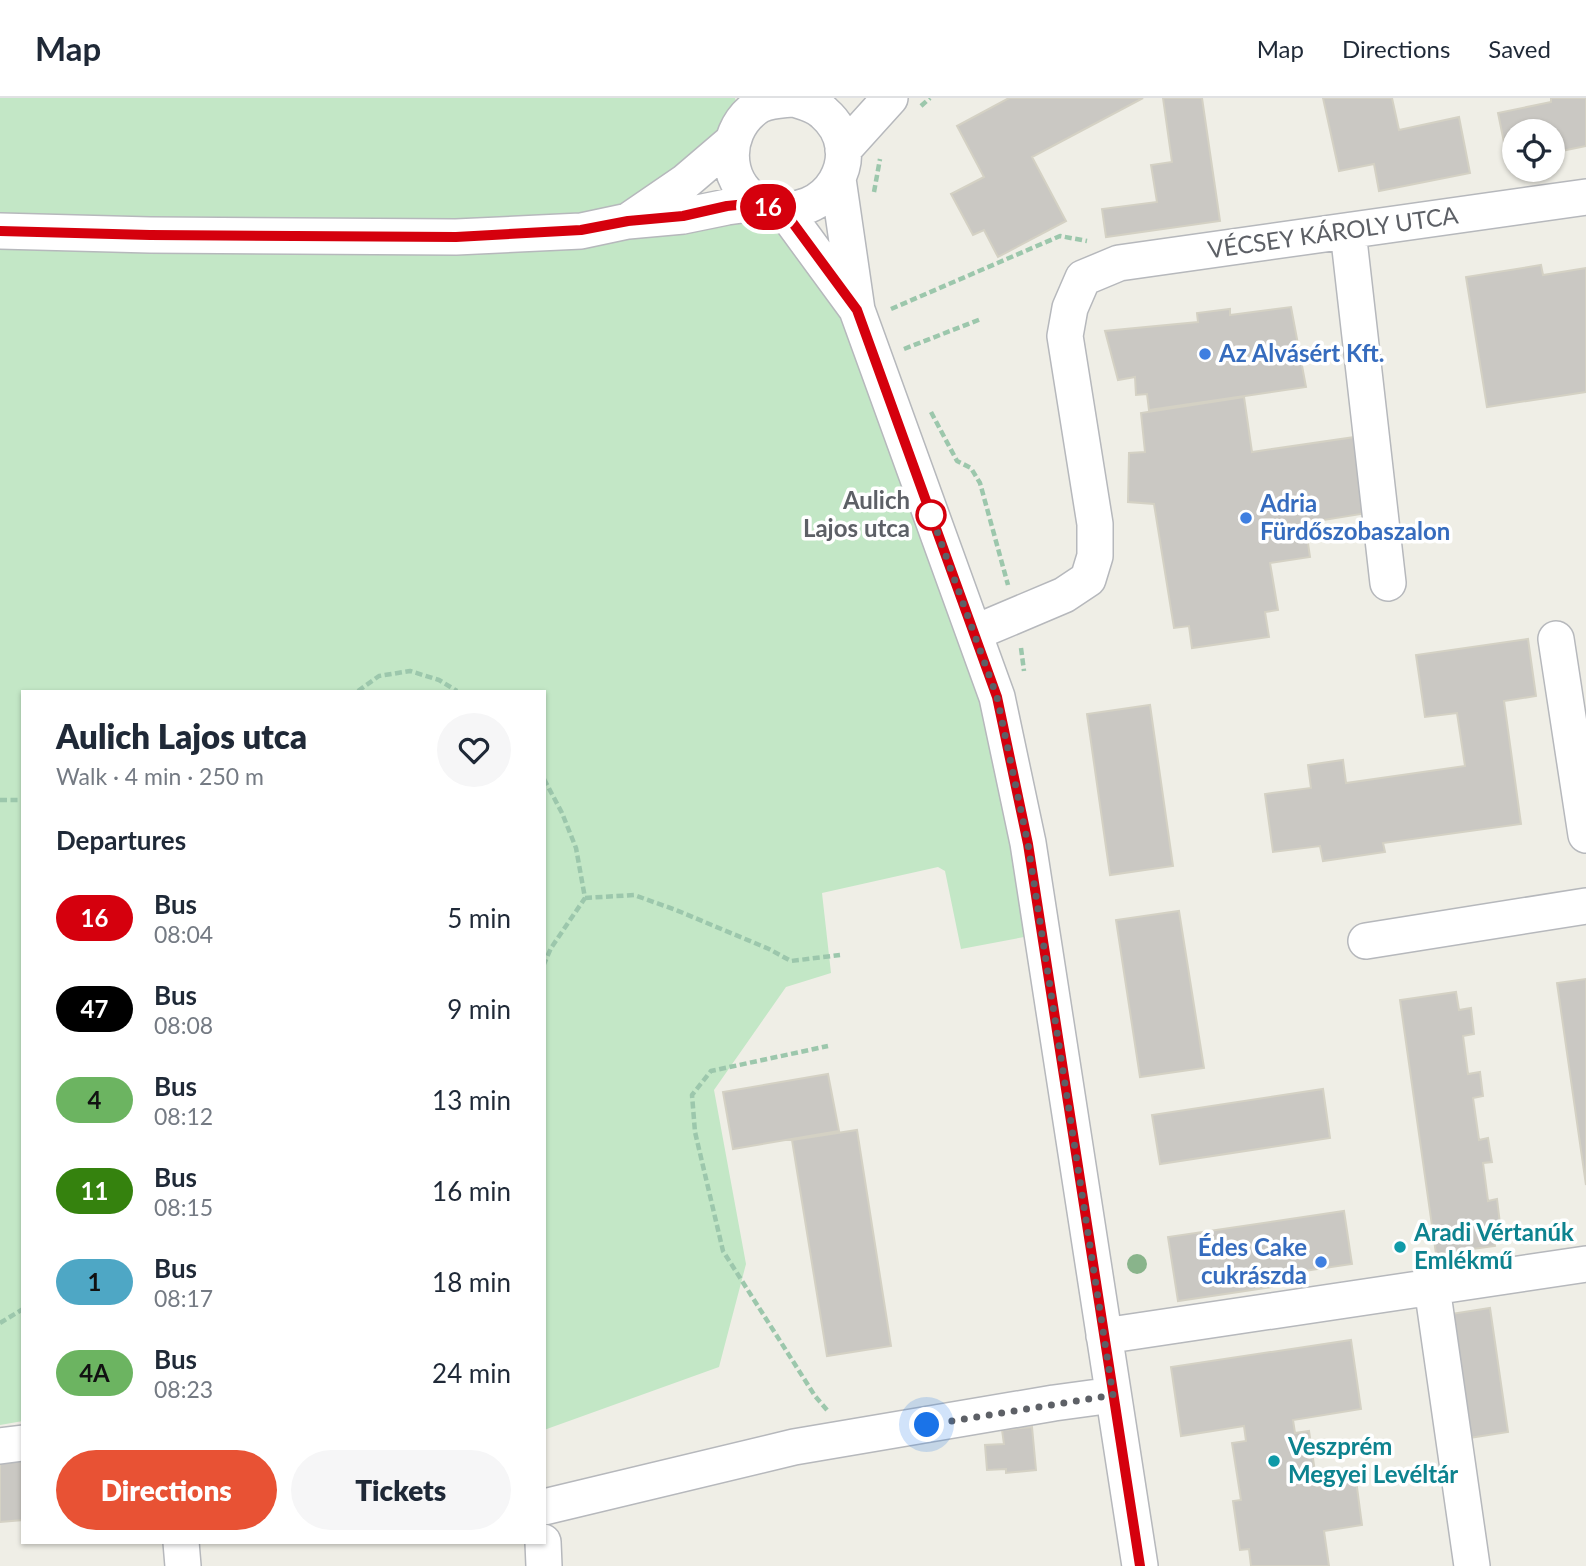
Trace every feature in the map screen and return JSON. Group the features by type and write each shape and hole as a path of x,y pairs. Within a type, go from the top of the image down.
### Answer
{"street":[{"path":"0,231 456,237 581,230 628,221 683,216 727,206 800,209 816,203 828,192 841,164 890,98"},
{"path":"628,221 685,182 738,119 761,105 776,100 799,99 823,111 831,119 841,139 841,164 871,311 997,697 1028,844 1140,1566"},
{"path":"738,119 731,158 737,181 744,190 770,207 871,311"},
{"name":"VÉCSEY KÁROLY UTCA","path":"1016,615 1064,595 1088,579 1095,556 1095,524 1065,337 1070,308 1083,278 1119,263 1586,197"},
{"path":"1348,231 1388,583"},
{"path":"974,633 1016,615"},
{"path":"1556,639 1586,835"},
{"path":"1366,940 1586,906"},
{"path":"1104,1336 1586,1264"},
{"path":"1432,1287 1472,1566"},
{"path":"546,1507 794,1447 1113,1395"},
{"path":"0,1446 21,1443"},
{"path":"181,1544 183,1566"},
{"path":"543,1544 544,1566"}],"path":[{"path":"874,194 880,159 886,149"},
{"path":"871,311 1060,236 1095,242"},
{"path":"898,352 981,319"},
{"path":"931,412 957,461 971,468 980,483 1016,615"},
{"path":"359,690 379,676 410,671 439,680 455,690"},
{"path":"546,783 576,848 585,898 546,959"},
{"path":"0,800 21,800"},
{"path":"585,898 634,895 676,910 791,961 839,955"},
{"path":"828,1046 711,1072 692,1095 695,1132 723,1251 815,1396 850,1438"},
{"path":"0,1323 21,1310"}],"green space":[{"path":"0,98 735,98 740,118 640,209 782,215 870,337 919,468 1045,933 961,949 945,871 938,867 822,893 831,973 786,987 714,1090 746,1264 719,1367 546,1429 546,690 21,690 21,1421 0,1425"}],"building":[{"path":"1009,98 1143,98 1032,157 1066,221 998,257 984,230 973,235 951,194 984,177 957,126"},
{"path":"1163,98 1202,98 1220,221 1106,237 1102,209 1157,202 1151,165 1172,162"},
{"path":"1323,98 1392,98 1399,130 1459,117 1470,173 1379,191 1374,164 1339,171"},
{"path":"1551,98 1586,98 1586,146 1565,150 1565,119 1502,119 1502,133 1498,113 1551,102"},
{"path":"1541,265 1543,275 1586,268 1586,392 1487,407 1466,277"},
{"name":"Az Alvásért Kft.","path":"1291,307 1306,387 1149,410 1147,394 1136,395 1135,377 1118,380 1105,331 1198,322 1197,313 1230,309 1230,315"},
{"name":"Adria Fürdőszobaszalon","path":"1244,397 1252,452 1355,437 1367,513 1305,523 1310,557 1270,563 1278,610 1265,612 1269,637 1192,648 1189,626 1174,628 1154,504 1128,502 1129,453 1145,452 1141,413"},
{"path":"1528,639 1536,696 1504,701 1521,824 1383,843 1385,852 1323,861 1320,846 1273,852 1265,794 1311,788 1308,765 1343,760 1346,783 1465,766 1457,713 1425,717 1416,655"},
{"path":"1150,705 1173,866 1110,875 1087,714"},
{"path":"1179,911 1204,1068 1140,1077 1116,920"},
{"path":"1586,979 1586,1185 1557,983"},
{"path":"1456,992 1459,1010 1471,1008 1474,1034 1463,1036 1468,1074 1480,1072 1483,1096 1473,1098 1479,1140 1488,1138 1492,1162 1483,1163 1488,1201 1497,1199 1500,1224 1492,1225 1495,1246 1436,1254 1400,1000"},
{"path":"828,1074 839,1131 733,1149 723,1092"},
{"path":"1323,1089 1330,1138 1160,1164 1152,1115"},
{"path":"857,1130 891,1346 827,1356 792,1140"},
{"path":"1344,1211 1352,1264 1270,1276 1272,1287 1178,1301 1168,1237"},
{"path":"1490,1308 1508,1432 1469,1438 1451,1314"},
{"name":"Veszprém Megyei Levéltár","path":"1351,1340 1361,1409 1293,1420 1295,1433 1309,1431 1317,1486 1356,1480 1362,1525 1324,1531 1329,1566 1251,1566 1249,1549 1240,1550 1233,1501 1241,1500 1232,1443 1246,1441 1244,1426 1181,1436 1171,1367"},
{"path":"1032,1427 1036,1470 1006,1473 1006,1469 987,1470 985,1445 1004,1444 1002,1430"},
{"path":"21,1461 21,1520 0,1522 0,1463"}],"bus line":[{"name":"16","path":"0,231 456,237 581,230 757,203 784,211 857,310 997,697 1028,844 1140,1566"}],"place":[{"name":"Az Alvásért Kft.","path":"1205,354"},
{"name":"Aulich Lajos utca","path":"931,515"},
{"name":"Adria Fürdőszobaszalon","path":"1246,518"},
{"name":"Aradi Vértanúk Emlékmű","path":"1400,1247"},
{"name":"Édes Cake cukrászda","path":"1321,1262"},
{"name":"Veszprém Megyei Levéltár","path":"1274,1461"}],"route":[{"path":"927,1425 1113,1395 1028,844 997,697 929,509 931,515"}]}
